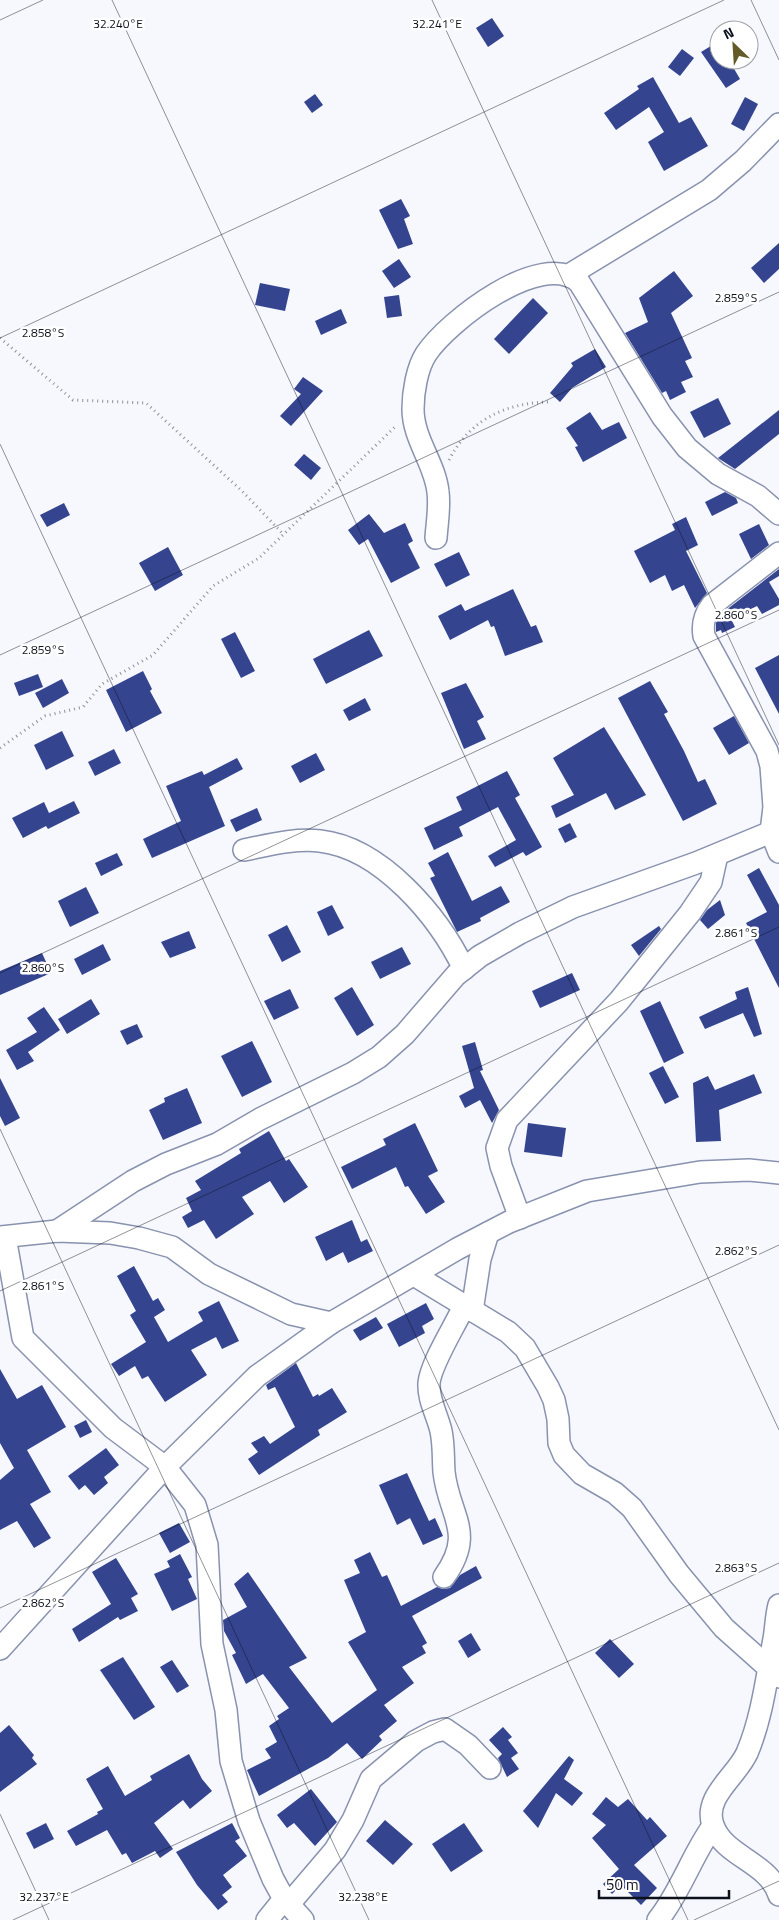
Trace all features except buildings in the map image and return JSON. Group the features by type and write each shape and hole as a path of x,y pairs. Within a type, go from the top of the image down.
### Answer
{"street":[{"path":"569,275 709,190 742,161 779,124"},
{"path":"436,538 438,492 436,482 417,435 413,409 416,384 424,356 439,336 456,320 499,291 516,283 557,273 569,275 579,282 662,416 687,448 718,474 758,496 779,514"},
{"path":"779,553 712,605 706,613 703,628 704,636 767,751 771,766 775,828 779,852"},
{"path":"58,1232 133,1181 166,1164 216,1144 260,1118 353,1074 379,1057 405,1034 464,969 480,956 520,933 573,907 717,855 775,828"},
{"path":"244,850 287,842 320,841 352,851 397,881 420,901 452,945 464,969"},
{"path":"520,1218 500,1166 497,1148 507,1120 619,1001 680,926 711,882 717,855"},
{"path":"0,1649 165,1467 257,1376 331,1323 488,1233 587,1191 700,1172 749,1170 779,1173"},
{"path":"303,1920 286,1902 249,1821 231,1761 226,1710 212,1644 208,1604 210,1573 202,1524 195,1505 165,1467 113,1428 23,1338 2,1237 58,1232 110,1233 139,1238 172,1248 209,1274 292,1314 331,1323"},
{"path":"444,1577 455,1562 460,1527 444,1473 444,1451 441,1431 430,1400 429,1382 433,1368 468,1309 488,1233"},
{"path":"414,1275 516,1338 537,1366 554,1400 558,1419 559,1443 564,1455 582,1474 615,1493 632,1508 679,1574 724,1628 774,1672"},
{"path":"779,1605 774,1672 747,1753 738,1768 717,1794 710,1809 713,1826 718,1836 766,1874 779,1896"},
{"path":"267,1920 335,1850 353,1820 370,1779 416,1741 446,1728 468,1745 490,1768"},
{"path":"658,1920 676,1894 698,1849 713,1826"}],"path":[{"path":"0,338 74,400 146,403 242,491 283,534"},
{"path":"436,482 463,437 476,424 507,408 522,403 552,402"},
{"path":"0,748 45,716 83,707 102,684 153,655 213,586 259,558 413,409"}]}
